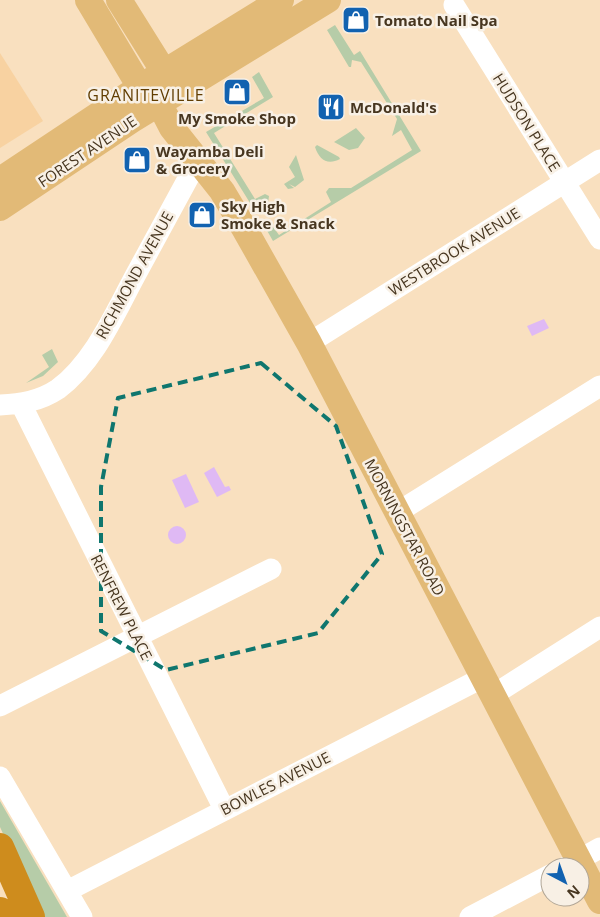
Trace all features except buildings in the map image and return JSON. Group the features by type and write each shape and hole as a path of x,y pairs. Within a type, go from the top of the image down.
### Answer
{"highway":[{"path":"0,847 31,917"},
{"path":"0,910 4,917"}],"main road":[{"path":"88,0 140,87 160,103 172,128 197,162"},
{"path":"119,0 164,72 160,103"},
{"name":"FOREST AVENUE","path":"0,180 140,87 281,0"},
{"name":"FOREST AVENUE","path":"0,208 160,103 328,0"},
{"name":"MORNINGSTAR ROAD","path":"197,162 222,191 309,343 488,686 581,857"},
{"name":"MORNINGSTAR ROAD","path":"590,877 600,900"}],"street":[{"name":"HUDSON PLACE","path":"454,5 600,240"},
{"name":"WESTBROOK AVENUE","path":"309,343 600,160"},
{"name":"RICHMOND AVENUE","path":"0,405 34,401 59,388 87,359 106,330 197,162"},
{"path":"398,512 600,386"},
{"name":"RENFREW PLACE","path":"21,404 136,637 224,809"},
{"path":"0,706 272,569"},
{"name":"BOWLES AVENUE","path":"67,891 224,809 488,686 600,627"},
{"path":"0,777 82,917"},
{"path":"470,917 540,881"}],"highlighted area":[{"path":"261,363 336,426 382,554 318,633 166,670 101,631 101,487 118,398"}],"shaded area":[{"path":"0,53 43,121 0,148"},
{"path":"544,319 549,328 532,336 527,326"},
{"path":"214,467 225,487 229,486 231,490 217,497 204,473"},
{"path":"186,474 199,502 185,508 172,480"},
{"path":"177,526 183,529 186,535 183,541 177,544 171,541 168,535 171,529"}],"green space":[{"path":"335,25 354,55 360,51 421,151 273,241 265,227 271,224 279,235 331,202 326,192 329,188 351,188 412,150 401,130 392,136 397,119 361,62 352,60 351,67 349,67 327,30"},
{"path":"259,72 273,97 214,133 255,199 265,194 269,196 268,203 255,211 206,132 264,98 252,77"},
{"path":"356,128 365,138 358,148 349,150 334,142"},
{"path":"317,145 340,159 331,162 324,160 315,147"},
{"path":"296,155 304,180 295,187 289,184 294,188 288,189 284,184 295,177 289,167"},
{"path":"52,349 58,362 43,376 26,383 49,367 42,355"},
{"path":"0,801 67,917 41,917 0,827"}],"place":[{"name":"Tomato Nail Spa","path":"356,20"},
{"name":"My Smoke Shop","path":"237,92"},
{"name":"McDonald's","path":"331,107"},
{"name":"Wayamba Deli & Grocery","path":"137,160"},
{"name":"Sky High Smoke & Snack","path":"202,215"}],"district":[{"name":"GRANITEVILLE","path":"146,95"}]}
